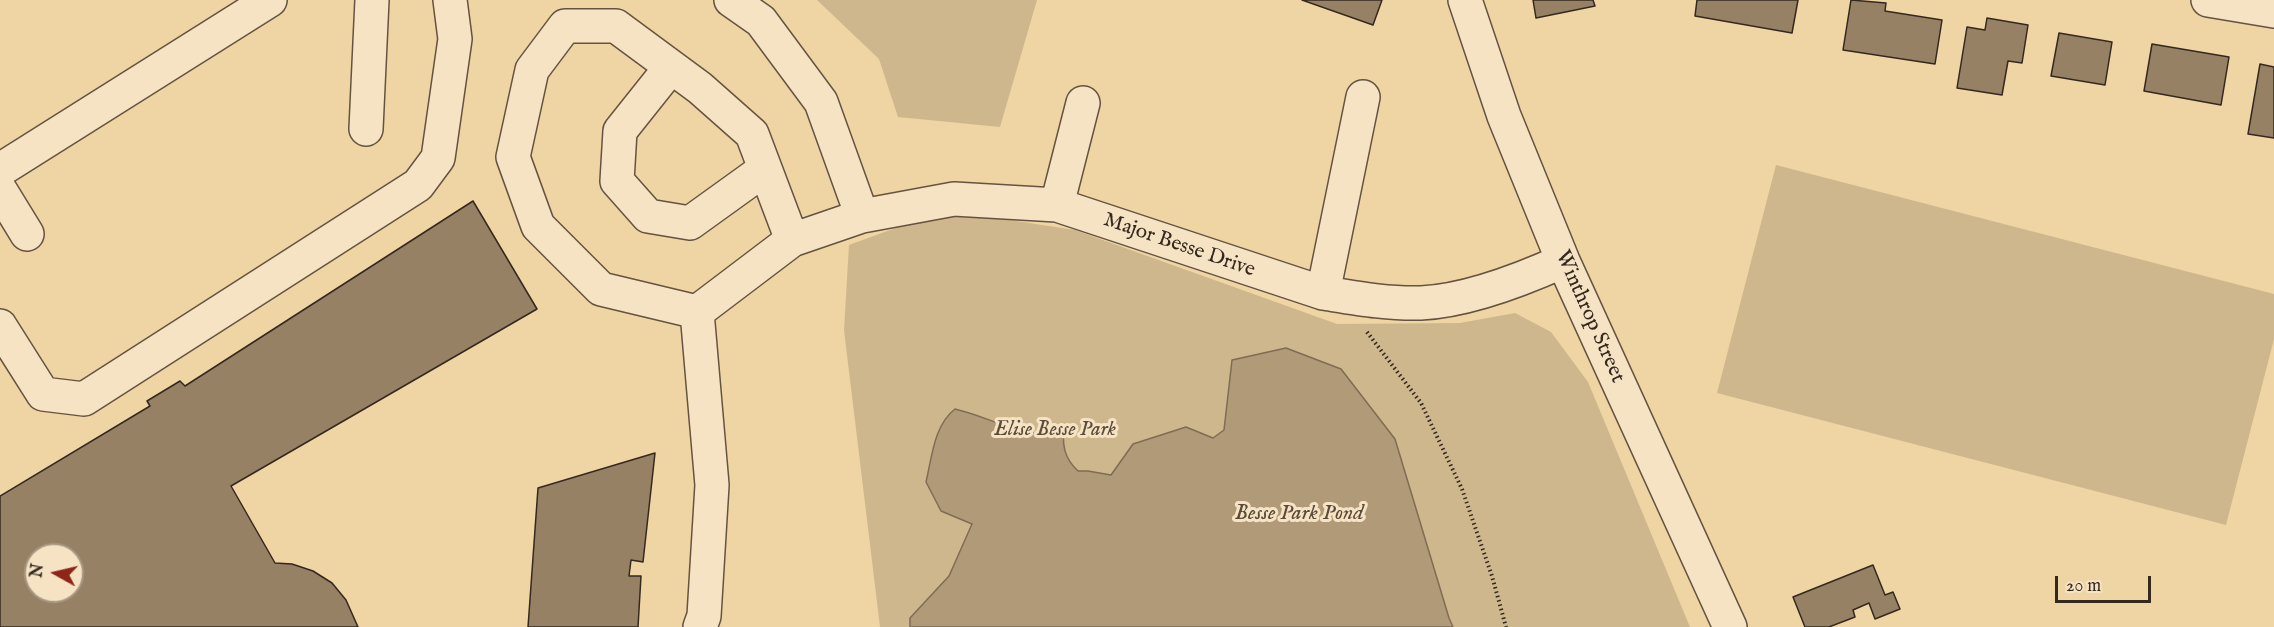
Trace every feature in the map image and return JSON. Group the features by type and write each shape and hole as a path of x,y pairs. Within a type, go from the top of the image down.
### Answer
{"street":[{"path":"0,170 270,0"},
{"path":"366,129 372,0"},
{"path":"0,326 43,394 84,399 418,185 438,158 455,39 450,0"},
{"path":"731,0 761,21 821,102 862,216"},
{"name":"Winthrop Street","path":"1465,0 1503,116 1563,261 1731,627"},
{"path":"2208,0 2274,11"},
{"path":"700,627 704,616 712,485 697,312 601,288 538,226 513,157 532,70 565,26 616,26 671,67 752,134 792,240"},
{"path":"671,67 620,131 617,181 648,216 690,223 765,169"},
{"path":"1323,293 1363,97"},
{"path":"1057,205 1083,103"},
{"path":"0,190 27,234"},
{"name":"Major Besse Drive","path":"697,312 792,240 862,216 954,199 1057,205 1214,259 1323,293 1367,300 1422,303 1473,294 1528,277 1563,261"}],"path":[{"path":"1367,300 1360,323 1421,403 1462,489 1492,576 1506,627"}],"green space":[{"path":"817,0 1037,0 1000,127 898,117 879,59"},
{"path":"1776,165 2274,294 2274,339 2226,525 1717,393"},
{"name":"Elise Besse Park","path":"977,215 1075,230 1337,324 1460,323 1515,313 1551,332 1588,382 1690,627 880,627 844,330 849,245 923,218"}],"water":[{"name":"Besse Park Pond","path":"1286,348 1341,369 1395,439 1453,627 910,627 910,618 949,576 972,524 941,511 926,482 938,433 942,424 955,409 1005,426 1036,433 1064,427 1065,451 1078,471 1111,475 1133,444 1186,427 1213,438 1224,430 1232,360"}],"building":[{"path":"1302,0 1382,0 1373,25"},
{"path":"1533,0 1593,0 1595,6 1536,18"},
{"path":"1697,0 1798,0 1792,33 1695,16"},
{"path":"1851,0 1886,3 1885,11 1942,20 1935,64 1843,50"},
{"path":"1987,18 2028,25 2022,63 2008,61 2002,95 1957,88 1967,27 1985,30"},
{"path":"2059,33 2112,42 2105,85 2051,76"},
{"path":"2152,44 2229,57 2221,105 2144,91"},
{"path":"2260,64 2274,67 2274,138 2248,134"},
{"path":"473,201 537,309 231,486 275,563 292,564 313,571 332,583 346,600 358,627 0,627 0,496 150,406 147,401 180,381 185,386"},
{"path":"655,453 643,562 631,560 629,576 641,576 638,627 528,627 538,488"},
{"path":"1873,565 1885,595 1893,592 1900,609 1875,619 1869,603 1853,610 1855,617 1829,627 1805,627 1793,597"}]}
